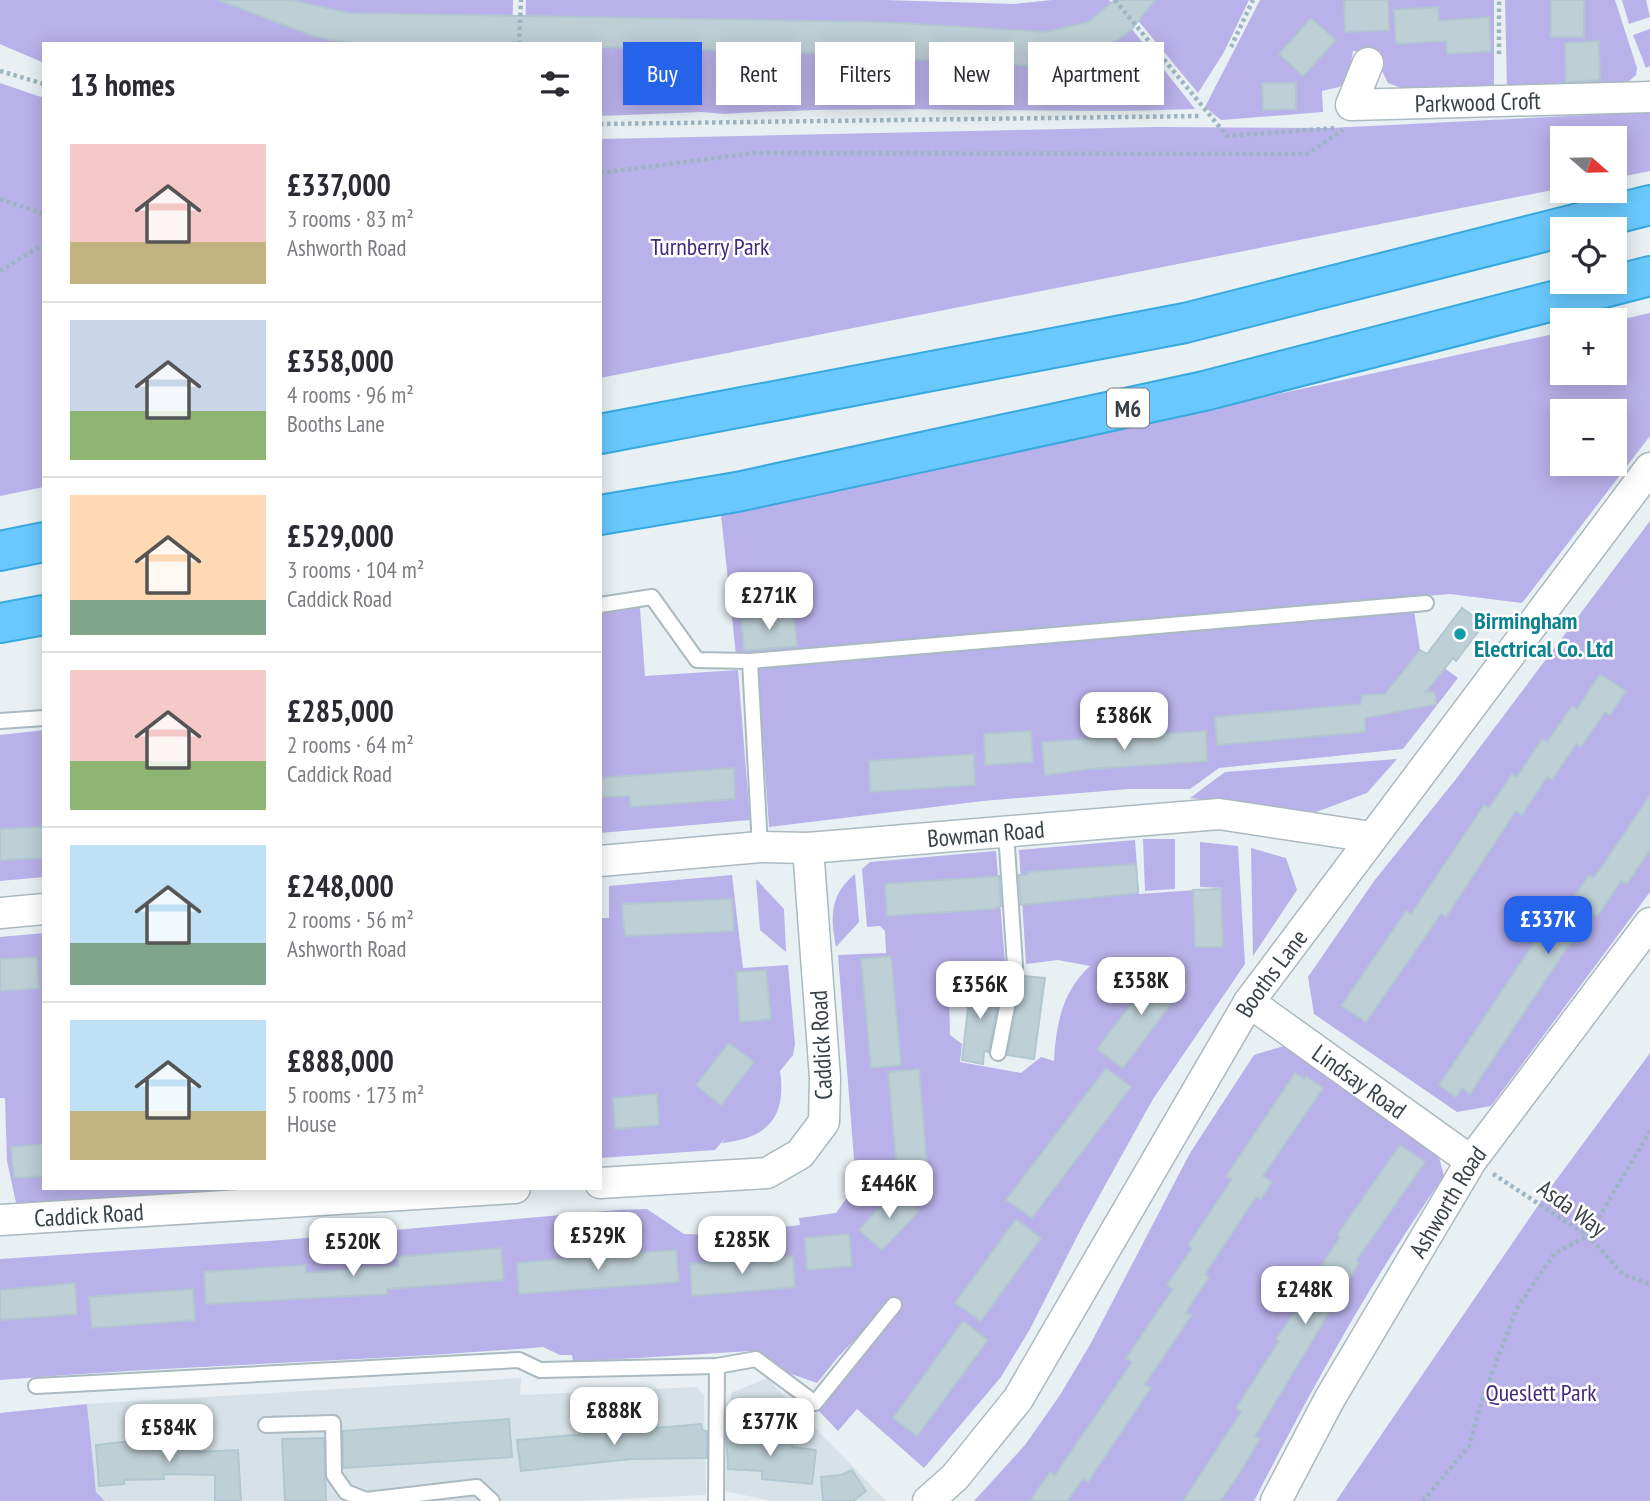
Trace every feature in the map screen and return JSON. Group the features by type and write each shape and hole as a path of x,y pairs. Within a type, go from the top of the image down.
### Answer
{"highway":[{"path":"602,434 1185,323 1650,205"},
{"name":"M6","path":"602,515 737,492 1204,391 1650,276"},
{"path":"0,551 42,542"},
{"path":"0,623 42,615"}],"street":[{"name":"Parkwood Croft","path":"1368,63 1351,105 1650,97"},
{"name":"Booths Lane","path":"928,1501 955,1477 1018,1399 1249,1002 1650,468"},
{"name":"Bowman Road","path":"602,861 760,847 808,848 1219,814 1371,837"},
{"name":"Caddick Road","path":"602,1183 767,1173 800,1154 824,1122 825,1078 808,848"},
{"path":"0,913 42,909"},
{"name":"Ashworth Road","path":"1276,1501 1329,1400 1471,1161 1650,922"},
{"name":"Lindsay Road","path":"1249,1002 1471,1161"},
{"name":"Caddick Road","path":"0,1220 483,1190"}],"lane":[{"path":"602,605 652,597 697,660 750,661 1426,603"},
{"path":"750,661 760,847"},
{"path":"0,722 42,718"},
{"path":"998,1054 1015,966 1006,832"},
{"path":"36,1386 519,1360 540,1370 717,1366 756,1359 815,1403 894,1305"},
{"path":"716,1501 717,1366"},
{"path":"266,1425 333,1423 334,1475 346,1492 366,1500 477,1487 492,1501"}],"path":[{"path":"519,42 521,0"},
{"path":"602,173 754,153 1307,154 1347,127 1227,136 1115,0"},
{"path":"1231,47 1253,0"},
{"path":"1499,0 1499,54"},
{"path":"0,71 42,83"},
{"path":"602,124 1199,116"},
{"path":"0,199 42,213"},
{"path":"0,271 42,245"},
{"path":"1423,1501 1469,1446 1483,1397 1517,1308 1555,1253 1588,1236 1650,1131"},
{"name":"Asda Way","path":"1471,1161 1588,1236 1624,1275 1650,1284"}],"shaded area":[{"path":"521,1378 520,1395 697,1387 704,1395 706,1495 578,1501 105,1501 96,1492 87,1404"},
{"path":"767,1378 886,1501 771,1501 725,1491 731,1393"}],"green space":[{"path":"0,0 513,0 512,42 42,42 42,62 0,44"},
{"path":"526,0 885,0 1014,4 1052,0 1109,0 1142,42 1028,42 1028,105 1164,105 1164,70 1195,109 843,109 602,116 602,42 525,42"},
{"path":"1121,0 1249,0 1224,52 1198,93 1164,52 1164,42 1156,42"},
{"path":"1260,0 1494,0 1494,88 1404,89 1388,83 1382,71 1381,52 1353,51 1348,81 1339,87 1322,91 1323,112 1221,120 1205,107"},
{"path":"1505,0 1615,0 1637,68 1636,75 1627,83 1507,89"},
{"path":"1622,0 1646,0 1650,17 1629,24"},
{"path":"1650,29 1650,66 1646,68 1633,35"},
{"path":"0,83 42,97 42,487 0,496"},
{"name":"Turnberry Park","path":"1650,112 1650,171 1628,175 1628,126 1550,126 1550,191 602,378 602,139 1157,127 1330,128"},
{"path":"1650,313 1650,436 1627,466 1627,399 1550,399 1550,476 1619,476 1522,603 1450,594 736,655 721,515 1550,335 1550,385 1627,385 1627,318"},
{"path":"1650,521 1650,892 1491,1106 1457,1112 1314,1014 1308,977 1374,881 1456,779"},
{"path":"640,608 645,676 738,670 750,820 602,833 602,613"},
{"path":"1414,611 1420,650 1458,678 1403,749 1219,768 1190,789 1129,789 983,801 769,827 758,668 854,655"},
{"path":"42,730 42,877 0,881 0,735"},
{"path":"1397,759 1367,793 1316,812 1190,798 1225,772"},
{"path":"1143,839 1175,839 1175,889 1145,891"},
{"path":"1135,840 1139,894 1225,888 1200,887 1200,842 1238,846 1245,964 1153,1099 1082,1227 1030,1329 1001,1377 924,1468 857,1409 838,1431 818,1410 903,1305 895,1298 838,1357 817,1383 780,1370 751,1351 573,1362 572,1355 560,1355 543,1347 0,1380 0,1259 282,1240 647,1209 684,1234 715,1235 800,1225 799,1218 836,1213 856,1185 838,955 886,953 885,931 880,926 867,927 862,869 870,862 996,851 1005,963 957,968 949,995 950,1035 962,1044 960,1062 1021,1073 1041,1057 1054,1061 1062,1009 1080,976 1090,966 1058,960 1026,964 1019,850"},
{"path":"1251,848 1286,858 1297,890 1253,956"},
{"path":"855,874 859,922 836,947 833,916 836,898"},
{"path":"732,875 743,968 788,965 795,1044 793,1055 780,1071 780,1101 777,1113 762,1130 751,1136 722,1143 726,1137 715,1150 602,1158 602,918 609,918 609,886"},
{"path":"756,879 784,909 786,952 760,930"},
{"path":"42,933 42,1190 229,1190 17,1207 7,1161 5,1098 0,1098 0,937"},
{"path":"1287,1045 1436,1146 1444,1176 1343,1335 1254,1501 974,1501 1025,1445 1060,1395 1091,1343 1190,1153 1254,1055"},
{"name":"Queslett Park","path":"1650,1053 1650,1501 1336,1501 1548,1191"},
{"path":"87,1404 96,1492 105,1501 0,1501 0,1413"}],"building":[{"path":"218,0 292,0 348,13 882,22 1047,32 1088,22 1115,0 1155,0 1131,30 1115,42 1028,42 1028,66 1014,65 1014,42 929,42 929,60 915,59 915,42 815,42 815,54 801,53 801,42 716,42 716,50 702,50 702,42 623,42 623,48 602,47 602,42 346,42 316,37"},
{"path":"1344,0 1388,0 1389,30 1345,32"},
{"path":"1551,0 1584,0 1584,37 1551,37"},
{"path":"1438,7 1439,21 1489,17 1491,51 1447,54 1446,41 1396,44 1394,10"},
{"path":"1311,18 1336,40 1303,76 1279,54"},
{"path":"1599,41 1600,80 1566,82 1565,43"},
{"path":"1262,83 1296,83 1296,109 1263,110"},
{"path":"1462,608 1484,624 1456,661 1453,658 1426,692 1435,692 1436,704 1365,718 1365,732 1217,745 1215,717 1361,704 1362,695 1385,694 1420,650 1427,654"},
{"path":"794,614 797,646 744,651 741,619"},
{"path":"1600,674 1626,691 1610,715 1605,712 1581,747 1576,744 1552,780 1547,777 1522,815 1516,811 1446,917 1441,914 1366,1022 1341,1006 1406,911 1411,914 1484,805 1489,808 1512,774 1517,777 1542,739 1547,742 1572,706 1577,709"},
{"path":"1031,731 1033,762 985,765 984,734"},
{"path":"1206,731 1207,761 1090,769 1045,775 1042,742"},
{"path":"974,754 975,785 870,792 869,761"},
{"path":"734,768 735,799 630,807 630,796 602,797 602,778"},
{"path":"1650,795 1650,850 1627,884 1621,881 1597,917 1593,914 1567,948 1470,1094 1462,1088 1456,1097 1439,1085 1529,950 1565,902 1568,905 1589,875 1594,878"},
{"path":"42,827 42,858 0,860 0,829"},
{"path":"1136,864 1138,893 1021,905 1019,875 1027,875 1027,872"},
{"path":"999,876 1001,906 993,909 887,916 885,884"},
{"path":"1221,889 1223,947 1195,947 1193,890"},
{"path":"732,899 734,931 625,936 622,904"},
{"path":"891,956 901,1065 871,1068 861,959"},
{"path":"37,957 39,988 0,991 0,959"},
{"path":"1158,969 1166,969 1186,984 1123,1068 1097,1049"},
{"path":"766,970 771,1019 740,1022 736,972"},
{"path":"1023,976 1045,978 1034,1059 1007,1055"},
{"path":"971,982 1001,986 989,1052 984,1051 983,1064 962,1060"},
{"path":"729,1043 754,1062 721,1105 696,1085"},
{"path":"1106,1068 1131,1087 1032,1218 1006,1200"},
{"path":"919,1069 928,1177 898,1180 888,1072"},
{"path":"1295,1073 1304,1079 1306,1076 1323,1088 1263,1176 1272,1182 1261,1199 1256,1197 1205,1274 1209,1277 1186,1312 1192,1315 1145,1384 1151,1388 1088,1482 1083,1479 1067,1501 1030,1501 1050,1472 1055,1475 1132,1362 1126,1358 1173,1289 1167,1285 1192,1248 1188,1245 1232,1179 1226,1176"},
{"path":"657,1094 659,1125 615,1129 613,1098"},
{"path":"42,1144 42,1176 14,1178 11,1147"},
{"path":"1400,1145 1425,1162 1356,1261 1359,1263 1255,1436 1260,1439 1239,1474 1220,1501 1183,1501 1241,1412 1236,1408 1279,1341 1276,1339 1298,1307 1295,1305 1340,1237 1337,1235"},
{"path":"895,1190 919,1211 882,1250 859,1230"},
{"path":"1016,1219 1041,1238 981,1321 955,1303"},
{"path":"849,1234 852,1266 807,1270 805,1238"},
{"path":"501,1248 504,1280 387,1289 387,1294 206,1304 204,1272 305,1265 306,1273 398,1266 398,1257"},
{"path":"676,1250 679,1282 519,1294 517,1263"},
{"path":"793,1256 795,1287 692,1296 690,1264"},
{"path":"75,1283 77,1314 0,1320 0,1290"},
{"path":"193,1289 195,1320 92,1328 89,1297"},
{"path":"963,1321 988,1340 917,1436 893,1418"},
{"path":"509,1419 512,1457 343,1468 343,1431"},
{"path":"701,1424 702,1430 707,1431 707,1458 631,1459 521,1471 517,1440"},
{"path":"726,1432 753,1434 753,1438 792,1443 792,1447 816,1450 812,1484 762,1479 762,1471 728,1469"},
{"path":"162,1438 199,1441 198,1452 238,1450 241,1501 215,1501 215,1475 163,1474 164,1479 124,1480 124,1484 99,1486 96,1445"},
{"path":"324,1438 326,1501 285,1501 282,1439"},
{"path":"852,1470 866,1491 853,1501 823,1501 821,1477 841,1475"}],"place":[{"name":"Birmingham Electrical Co. Ltd","path":"1460,634"}]}
